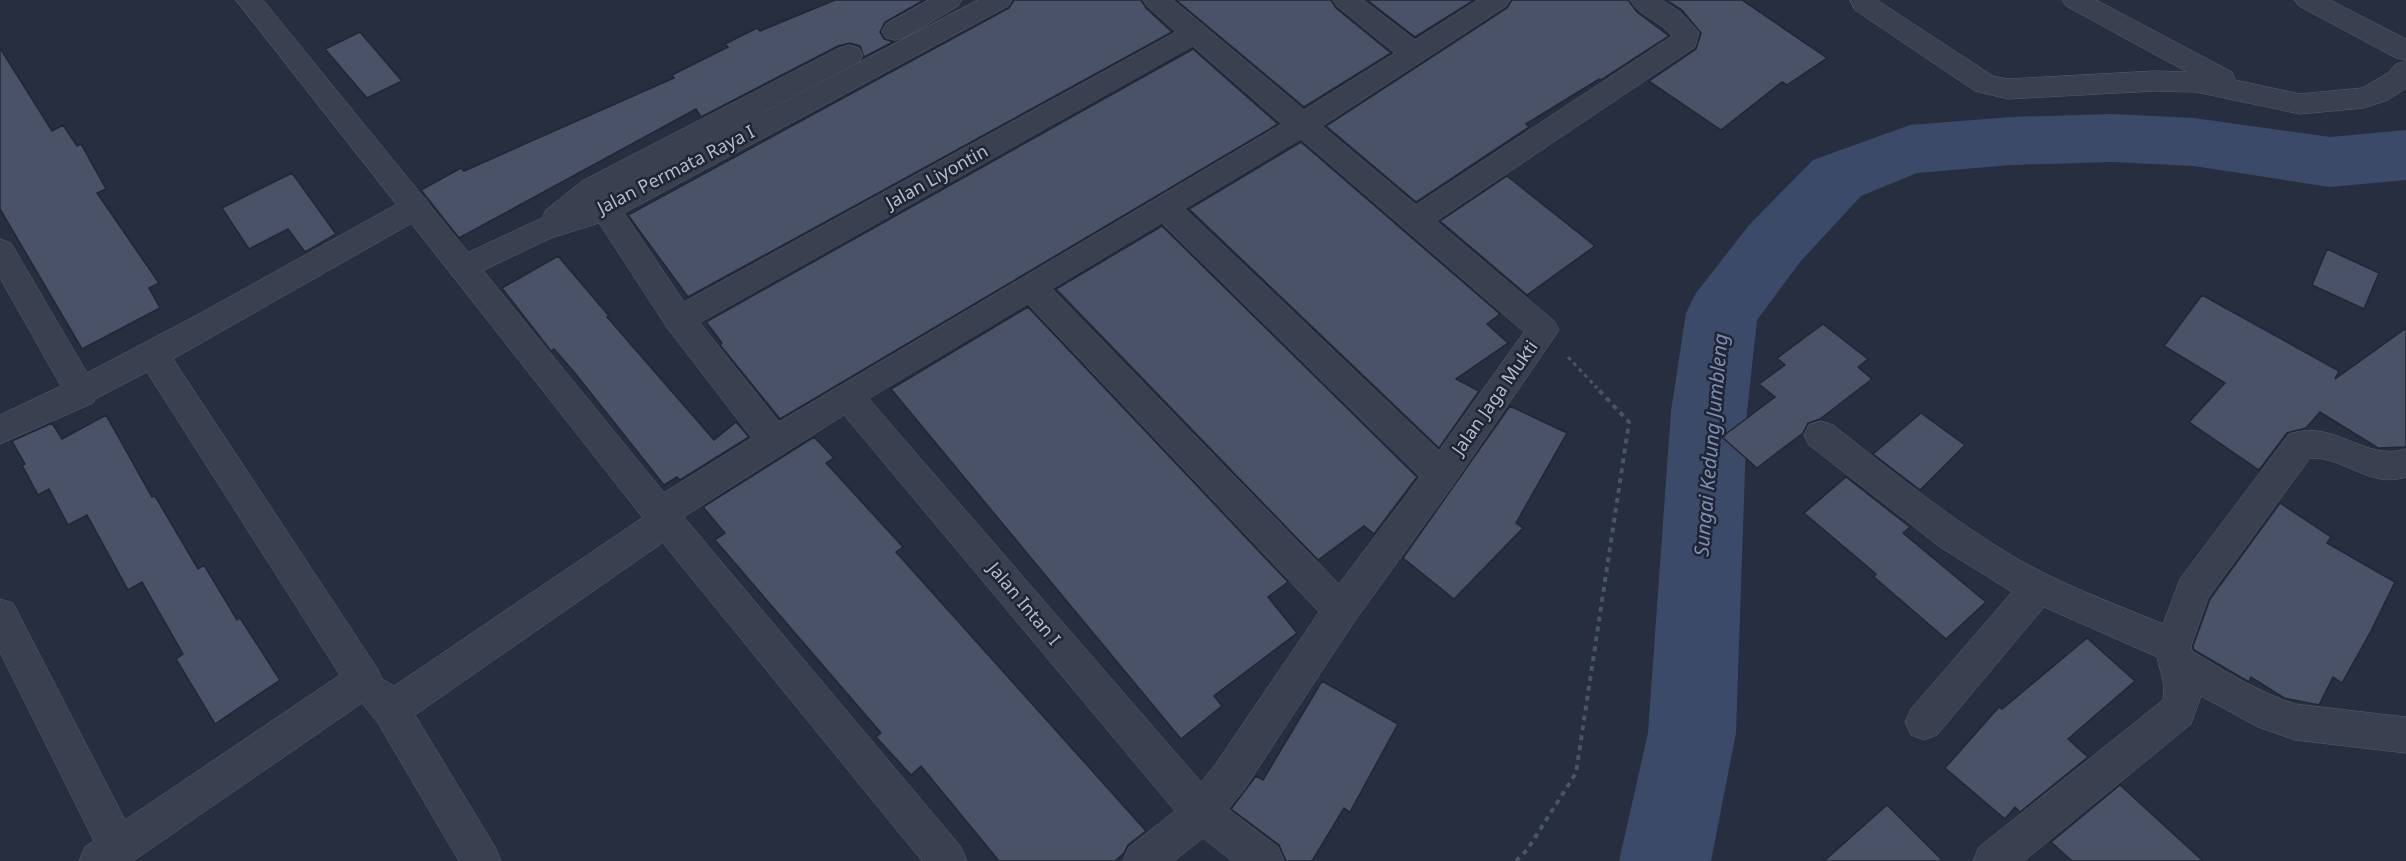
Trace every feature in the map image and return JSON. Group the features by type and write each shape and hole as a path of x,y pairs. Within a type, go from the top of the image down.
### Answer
{"street":[{"path":"249,0 664,517 946,861"},
{"name":"Jalan Permata Raya I","path":"598,199 745,107 881,38 949,0"},
{"name":"Jalan Permata Raya I","path":"463,268 999,0"},
{"name":"Jalan Jaga Mukti","path":"1143,861 1197,816 1229,778 1341,610 1441,475 1543,330 1156,0"},
{"path":"1346,0 1413,53"},
{"path":"391,710 664,517 775,442 847,396 1304,124 1497,0"},
{"path":"1415,220 1686,40 1686,32 1679,24 1643,0"},
{"path":"1863,0 1864,4 1882,18 1985,84 2008,89 2154,81 2196,82 2301,104 2364,98 2378,93 2398,80 2406,71"},
{"path":"2074,0 2253,94"},
{"path":"2308,0 2406,51"},
{"name":"Jalan Liyontin","path":"678,320 1195,33"},
{"path":"598,199 678,320 775,442"},
{"path":"0,430 82,393 153,355 416,207"},
{"path":"1165,207 1441,475"},
{"path":"0,251 82,393"},
{"path":"1030,286 1341,610"},
{"path":"153,355 364,680 391,710 481,861"},
{"name":"Jalan Intan I","path":"847,396 1197,816 1264,861"},
{"path":"1821,435 1949,535 2000,569 2176,654 2225,691 2271,714 2295,722 2406,735"},
{"path":"1993,861 2178,711 2183,698 2184,682 2176,654 2193,590 2301,444 2311,442 2324,444 2380,465 2400,466 2406,463"},
{"path":"1924,722 2038,588"},
{"path":"0,615 109,854 364,680"}],"path":[{"path":"1516,861 1527,850 1576,773 1629,422 1543,330"}],"building":[{"path":"835,0 924,0 885,22 880,32 884,39 893,42 864,57 860,46 850,43 838,46 701,117 696,109 459,238 421,190 461,168 464,171 674,78 672,75 728,47 725,44 757,28 760,31"},
{"path":"1014,0 1141,0 1146,8 1172,32 688,297 628,215 1009,8"},
{"path":"1176,0 1331,0 1336,8 1391,53 1304,107"},
{"path":"1367,0 1474,0 1415,37"},
{"path":"1512,0 1628,0 1637,12 1669,36 1601,80 1599,79 1526,124 1529,127 1416,202 1326,126 1507,8"},
{"path":"1666,0 1742,0 1827,58 1787,85 1782,82 1721,130 1649,81 1696,49 1701,33 1682,10"},
{"path":"360,32 402,81 367,98 325,49"},
{"path":"0,48 52,131 63,125 77,146 81,144 106,189 97,193 159,283 149,288 160,308 82,349 0,209"},
{"path":"1193,49 1278,124 780,419 720,345 722,343 706,322"},
{"path":"1301,142 1500,314 1487,324 1508,343 1456,379 1479,391 1439,448 1189,209"},
{"path":"292,173 336,234 305,252 288,229 249,249 222,208"},
{"path":"1507,176 1595,246 1527,295 1440,221"},
{"path":"1162,226 1417,477 1374,534 1364,526 1318,560 1056,289"},
{"path":"2327,249 2379,273 2364,309 2312,285"},
{"path":"558,256 609,316 607,317 714,440 736,422 749,437 680,480 677,477 664,485 574,372 554,349 551,351 502,288"},
{"path":"2202,295 2339,371 2335,379 2406,328 2406,447 2378,448 2320,412 2306,428 2287,433 2259,470 2189,422 2225,383 2164,346"},
{"path":"1028,307 1288,582 1268,597 1297,633 1214,696 1222,706 1181,739 891,389"},
{"path":"1823,324 1868,359 1858,367 1872,379 1820,419 1808,423 1803,433 1757,468 1722,437 1775,397 1759,384 1785,365 1777,358"},
{"path":"1510,406 1567,433 1516,523 1523,528 1454,599 1403,558"},
{"path":"1921,413 1965,445 1920,490 1873,454"},
{"path":"106,415 152,497 155,496 198,569 204,565 237,620 240,618 280,680 215,724 176,659 183,654 142,582 128,590 87,515 68,525 49,489 38,495 12,441 52,423 62,439"},
{"path":"814,437 834,458 826,463 903,547 896,552 1146,831 1128,845 1124,853 1115,861 999,861 921,766 911,775 876,737 881,733 715,540 725,533 703,507"},
{"path":"1846,477 1910,527 1903,533 1986,602 1946,639 1874,577 1876,574 1804,513"},
{"path":"2280,503 2331,537 2327,543 2395,582 2342,683 2333,677 2319,705 2284,698 2251,677 2249,682 2194,650 2193,646 2210,599"},
{"path":"2087,638 2135,681 2068,739 2088,757 2020,812 2015,807 2005,819 1945,768 1999,707 2002,709"},
{"path":"1322,681 1398,724 1350,812 1344,808 1312,861 1286,861 1279,845 1231,809 1256,776 1263,780"},
{"path":"2120,785 2203,861 2072,861 2051,842"},
{"path":"1887,805 1943,861 1824,861"}],"waterway":[{"name":"Sungai Kedung Jumbleng","path":"1665,861 1692,733 1709,411 1722,313 1775,243 1837,178 1910,149 2011,141 2112,138 2194,142 2330,162 2406,155"}]}
